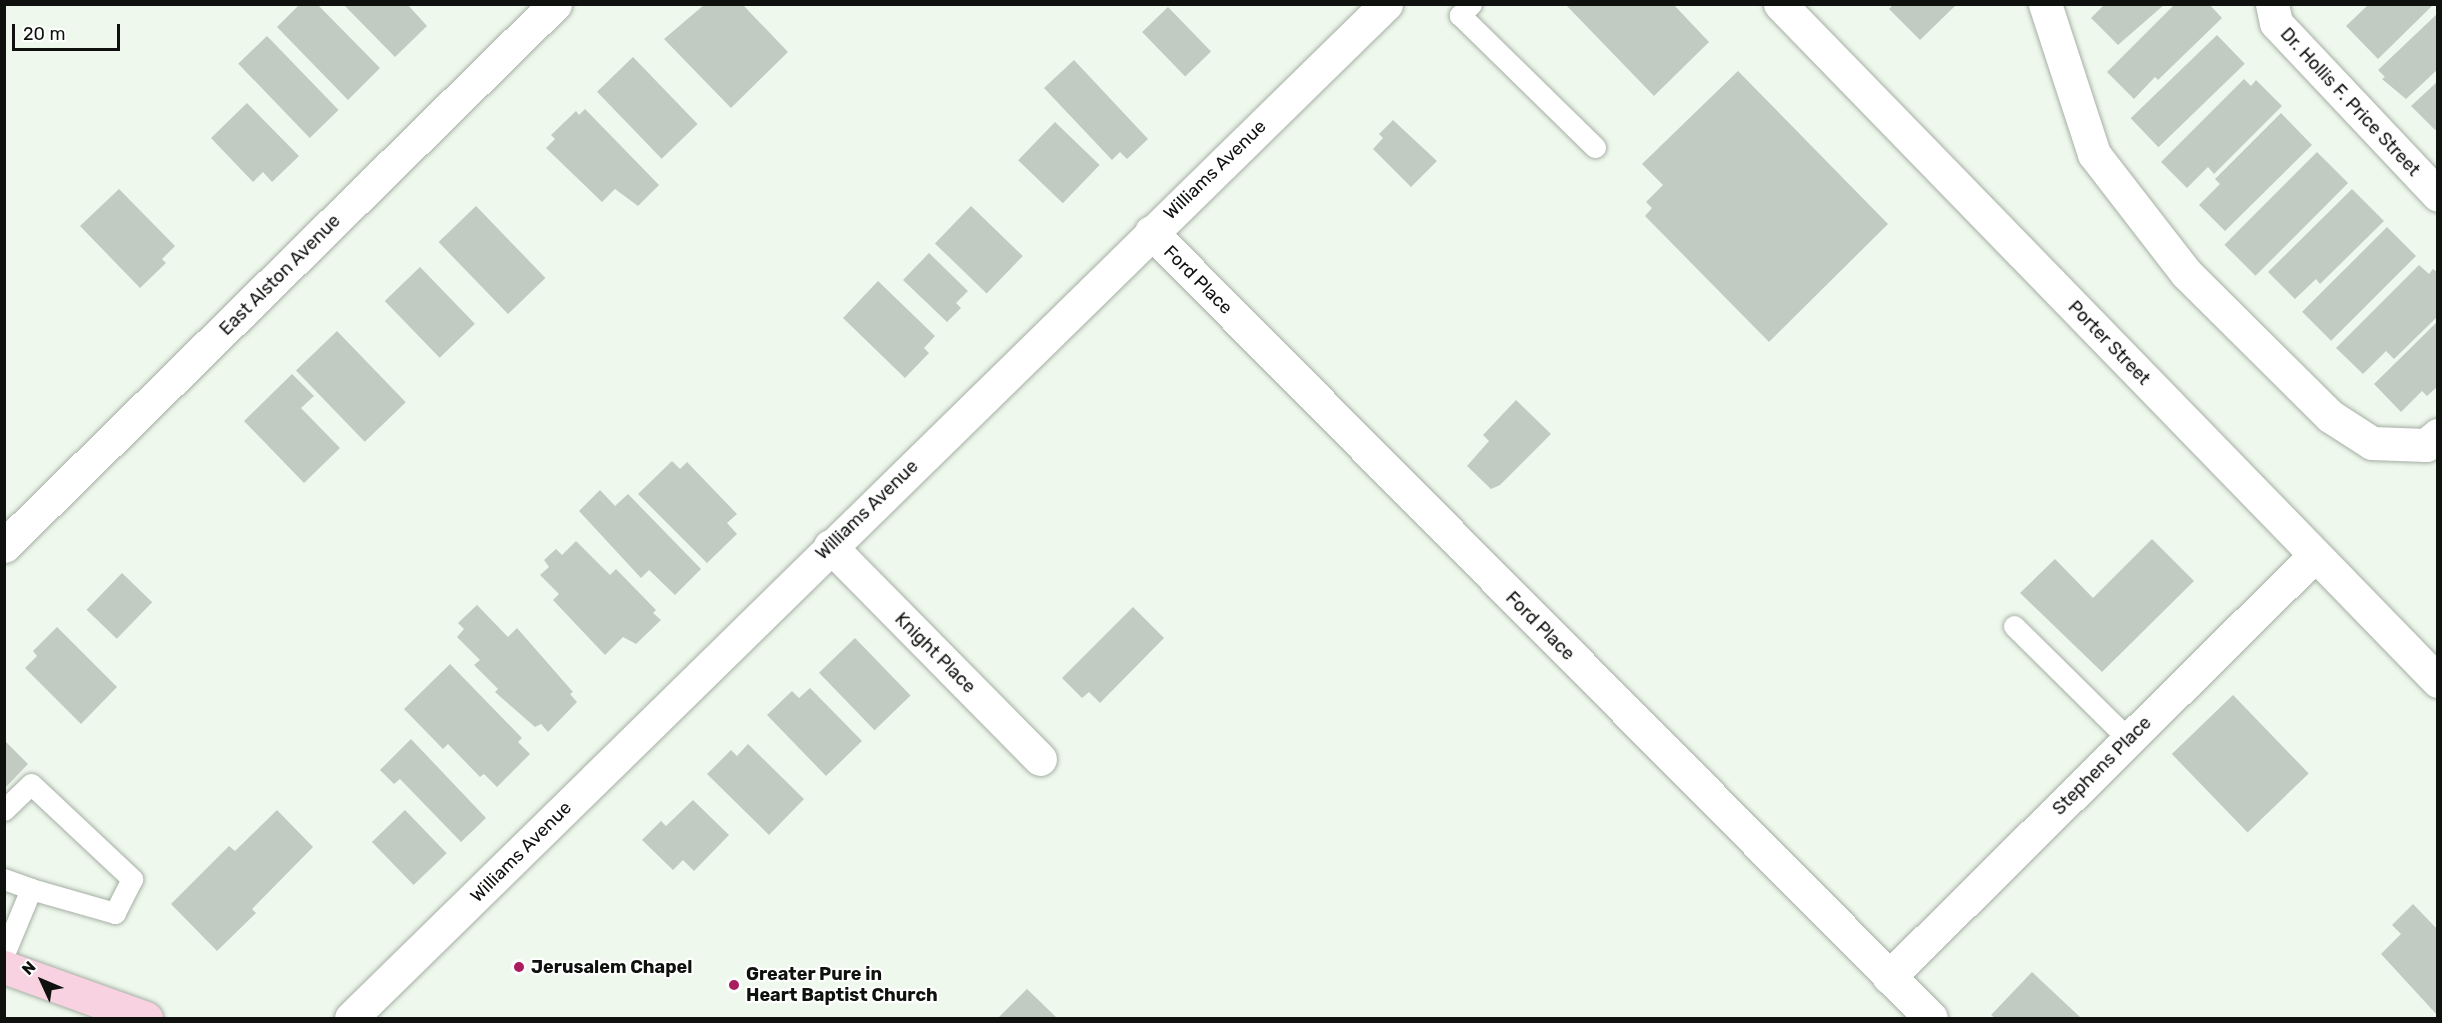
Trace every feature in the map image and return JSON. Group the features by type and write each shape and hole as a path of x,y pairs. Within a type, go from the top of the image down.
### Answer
{"main road":[{"path":"4,967 146,1018"}],"street":[{"name":"East Alston Avenue","path":"4,546 555,4"},
{"name":"Williams Avenue","path":"351,1018 830,546 1386,4"},
{"name":"Porter Street","path":"1780,4 2438,681"},
{"path":"2045,4 2094,154 2186,273 2330,416 2372,443 2426,445 2438,435"},
{"name":"Dr. Hollis F. Price Street","path":"2272,4 2276,23 2438,195"},
{"name":"Ford Place","path":"1151,232 1931,1018"},
{"name":"Knight Place","path":"830,546 1040,759"},
{"name":"Stephens Place","path":"1889,977 2316,555"}],"lane":[{"path":"1471,4 1460,15 1595,147"},
{"path":"2014,626 2129,740"},
{"path":"4,810 32,784 132,879 115,913 4,879"},
{"path":"4,954 31,889"}],"building":[{"path":"300,4 317,4 380,68 348,100 277,27"},
{"path":"343,4 407,4 427,26 395,57"},
{"path":"705,4 742,4 788,52 731,108 664,39"},
{"path":"1565,4 1673,4 1709,42 1654,96"},
{"path":"1894,4 1957,4 1920,40 1889,9"},
{"path":"2105,4 2165,4 2118,45 2091,18"},
{"path":"2175,4 2209,4 2222,18 2158,80 2155,77 2134,99 2107,72"},
{"path":"2369,4 2434,4 2378,59 2346,26"},
{"path":"1168,7 1211,52 1185,77 1142,32"},
{"path":"2438,13 2438,69 2406,99 2382,79 2385,77 2378,70"},
{"path":"2217,35 2245,64 2158,147 2131,118"},
{"path":"267,36 339,110 310,138 238,64"},
{"path":"633,57 698,124 662,159 597,92"},
{"path":"1074,60 1148,139 1127,159 1120,152 1112,160 1044,88"},
{"path":"1738,71 1888,224 1769,342 1645,216 1652,208 1646,202 1663,185 1642,164"},
{"path":"2244,79 2251,86 2256,80 2282,106 2214,174 2208,167 2187,188 2161,162"},
{"path":"2438,81 2438,128 2435,130 2411,106"},
{"path":"247,103 299,156 272,182 263,172 253,182 211,138"},
{"path":"585,109 659,185 638,206 615,189 602,202 546,148 555,139 551,135 576,111 579,115"},
{"path":"2281,113 2312,145 2225,231 2199,205 2220,184 2215,179"},
{"path":"1393,120 1437,161 1411,187 1373,149 1383,138 1379,134"},
{"path":"1055,122 1100,165 1063,203 1018,160"},
{"path":"2317,152 2348,183 2255,276 2224,245"},
{"path":"119,189 175,246 162,259 166,263 140,288 80,226"},
{"path":"2352,189 2384,221 2320,284 2316,279 2295,299 2268,272"},
{"path":"476,206 545,278 508,314 439,242"},
{"path":"971,206 1023,256 987,293 935,243"},
{"path":"2387,227 2416,256 2331,341 2302,312"},
{"path":"929,253 968,291 956,303 961,308 947,322 903,280"},
{"path":"2419,265 2429,274 2433,269 2438,273 2438,316 2394,359 2386,351 2363,374 2336,348"},
{"path":"420,267 475,324 440,358 385,301"},
{"path":"878,281 935,336 924,348 929,353 905,378 843,318"},
{"path":"2438,321 2438,386 2427,396 2422,391 2401,412 2374,384"},
{"path":"337,331 406,402 365,442 296,371"},
{"path":"292,374 314,396 301,408 340,448 304,483 244,421"},
{"path":"1516,400 1551,434 1500,485 1491,489 1467,466 1489,441 1483,435"},
{"path":"672,461 680,469 687,462 737,514 727,523 737,534 707,563 638,494"},
{"path":"600,490 615,506 628,494 701,569 675,595 649,570 641,578 579,511"},
{"path":"2152,539 2194,581 2102,672 2020,593 2055,559 2093,598"},
{"path":"576,541 610,575 616,569 656,610 653,613 661,620 636,644 623,637 605,655 553,600 559,594 540,575 549,567 544,560 556,549 562,555"},
{"path":"122,573 152,602 117,639 87,610"},
{"path":"477,605 508,637 517,628 573,692 570,694 577,702 548,732 541,724 535,727 495,692 498,689 474,665 480,660 457,637 464,629 458,623"},
{"path":"1133,607 1164,638 1100,703 1089,692 1082,698 1062,678"},
{"path":"57,627 117,687 81,724 25,668 37,656 33,651"},
{"path":"855,638 911,696 875,730 819,673"},
{"path":"450,664 522,738 518,742 530,754 497,787 484,774 480,777 448,744 443,749 404,709"},
{"path":"810,688 862,741 826,776 767,715 792,691 799,698"},
{"path":"2233,695 2309,773 2248,832 2172,754"},
{"path":"411,739 486,818 461,842 400,779 394,784 380,770"},
{"path":"5,741 28,764 5,788"},
{"path":"748,744 804,799 769,835 707,774 731,750 737,756"},
{"path":"693,800 729,835 694,871 683,860 673,870 642,840 661,821 666,826"},
{"path":"277,810 313,847 252,909 256,913 217,951 171,904 229,846 235,851"},
{"path":"405,810 447,853 414,885 372,842"},
{"path":"2413,904 2438,930 2438,1016 2381,954 2401,934 2392,925"},
{"path":"2032,972 2081,1018 1995,1018 1991,1015"},
{"path":"1027,989 1057,1018 999,1017"}],"place":[{"name":"Jerusalem Chapel","path":"519,967"},
{"name":"Greater Pure in Heart Baptist Church","path":"734,985"}]}
